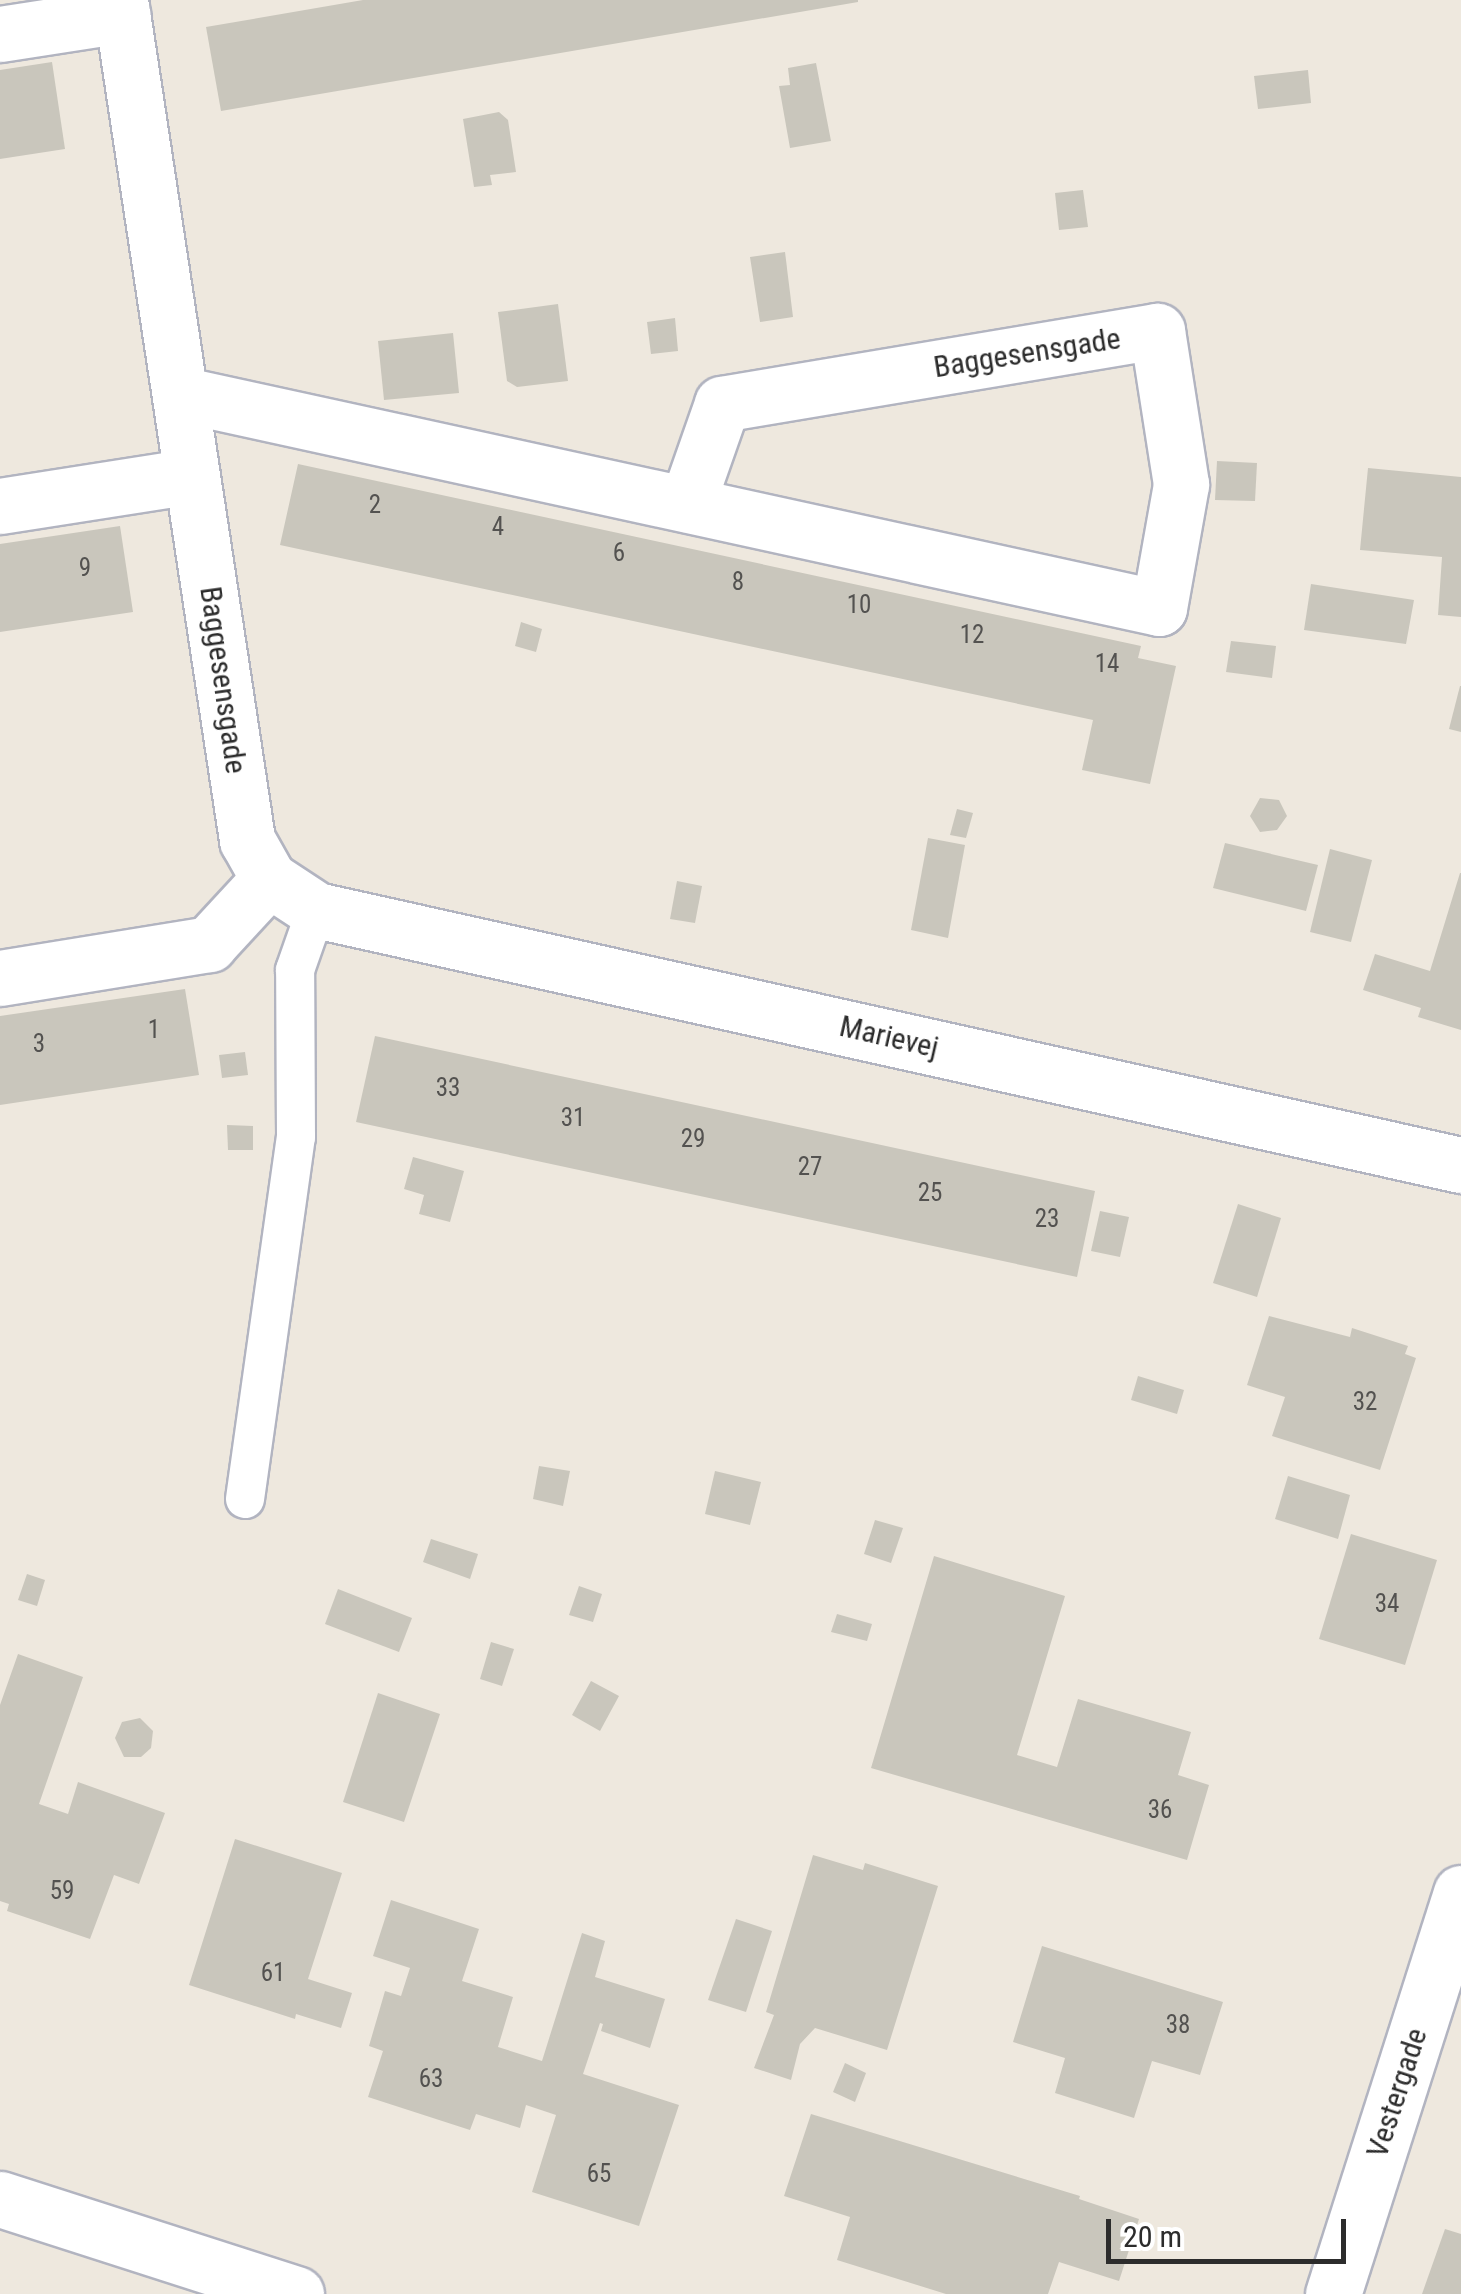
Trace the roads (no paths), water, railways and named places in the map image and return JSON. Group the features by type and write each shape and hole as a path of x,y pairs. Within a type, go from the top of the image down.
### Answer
{"street":[{"name":"Baggesensgade","path":"0,34 122,8 247,840 269,879 316,910"},
{"name":"Baggesensgade","path":"180,394 1160,608 1181,484 1157,332 722,404 688,504"},
{"path":"0,506 192,476"},
{"path":"0,978 209,944 269,879"},
{"name":"Marievej","path":"316,910 1461,1165"},
{"name":"Vestergade","path":"1332,2294 1446,1997 1461,1892"},
{"path":"6,2213 296,2294"}],"lane":[{"path":"245,1499 296,1137 295,970 316,910"}]}
